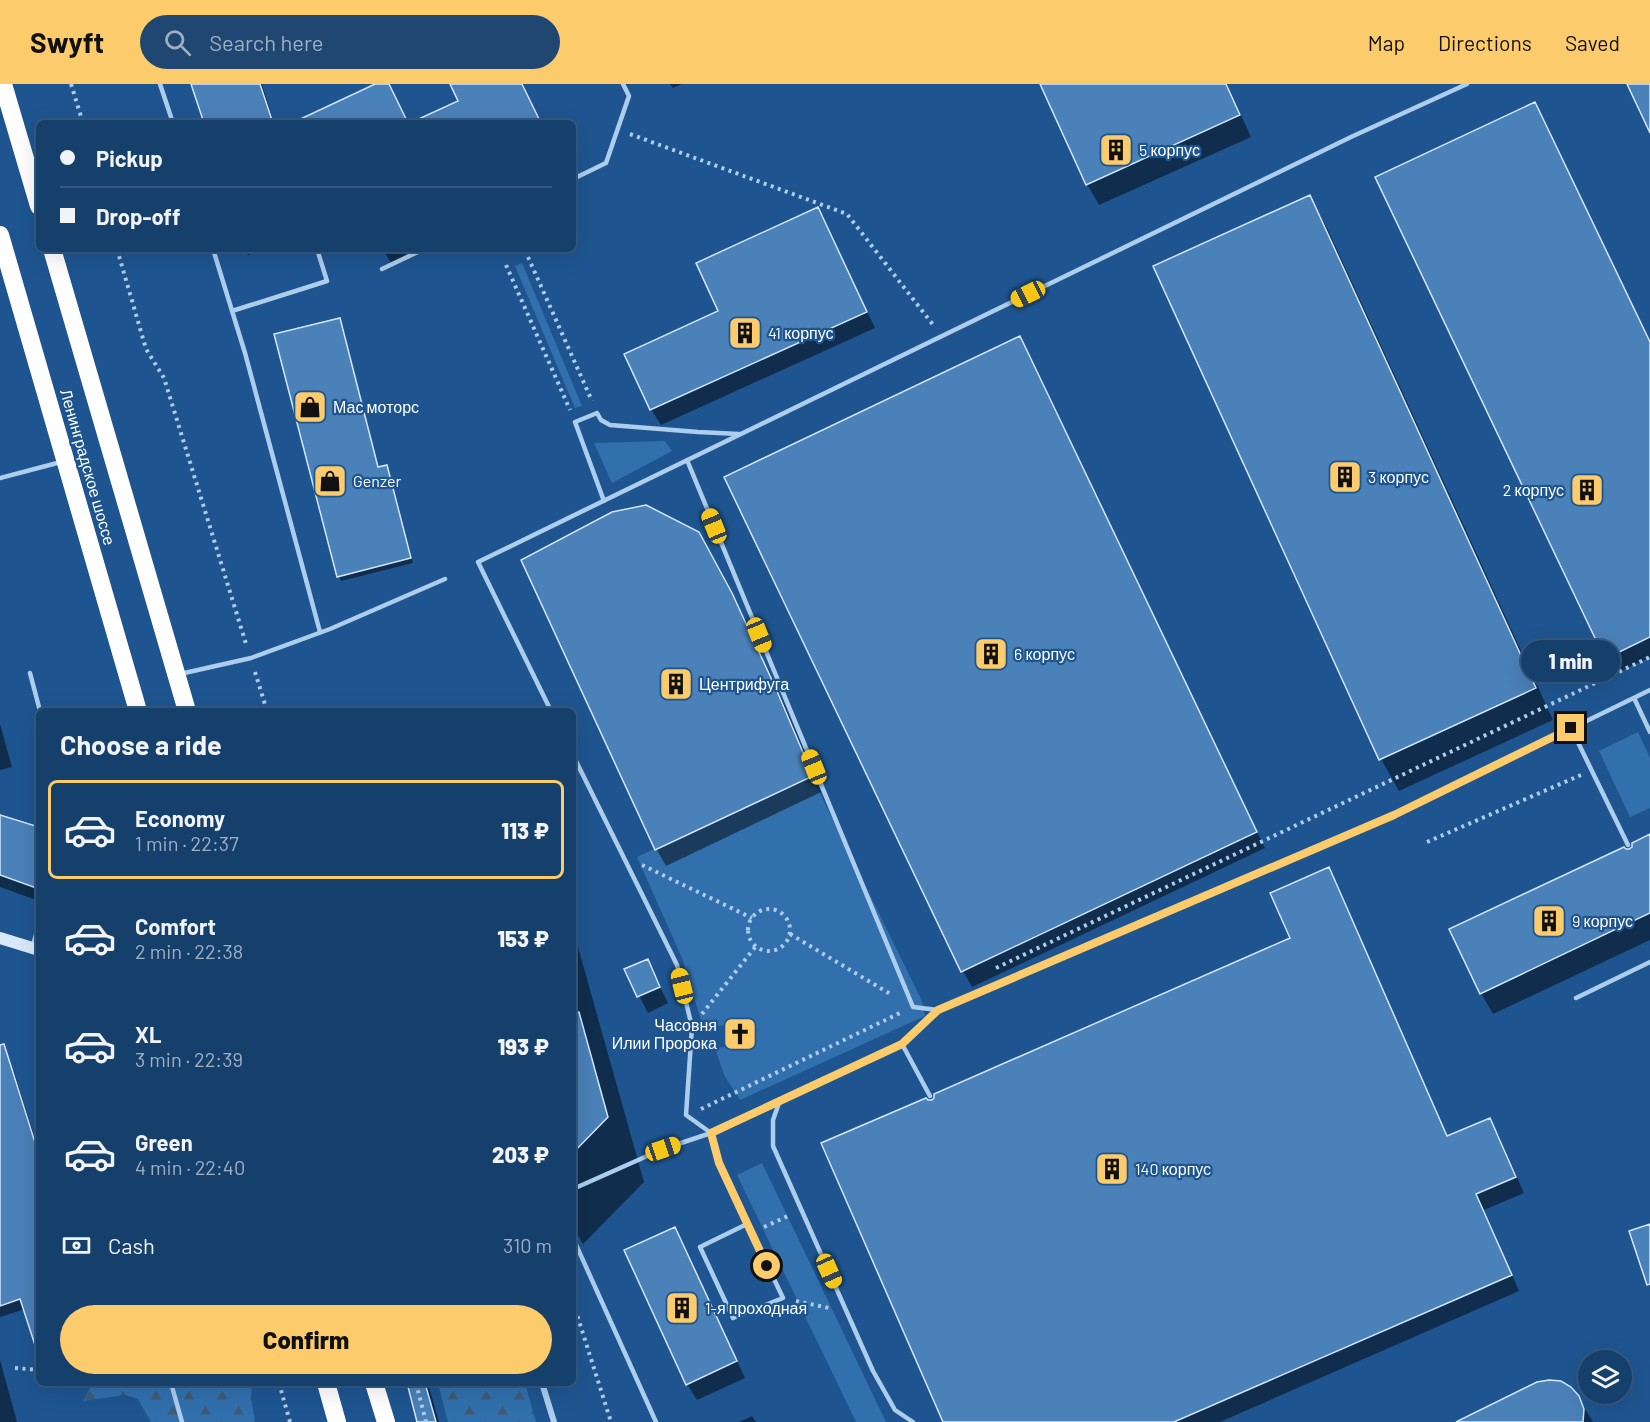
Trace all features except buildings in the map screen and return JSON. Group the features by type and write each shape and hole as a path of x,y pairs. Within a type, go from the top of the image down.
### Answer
{"highway":[{"path":"3,84 36,196"},
{"name":"Ленинградское шоссе","path":"0,235 137,708"},
{"name":"Ленинградское шоссе","path":"53,252 187,708"},
{"path":"327,1386 337,1422"},
{"path":"375,1386 386,1422"}],"street":[{"path":"0,938 36,949"},
{"path":"543,1386 554,1422"}],"lane":[{"path":"160,84 172,120"},
{"path":"576,178 606,163 629,96 623,84"},
{"path":"550,708 478,562 1351,137 1467,84"},
{"path":"214,252 245,352 320,632"},
{"path":"232,311 327,281 318,252"},
{"path":"382,269 418,252"},
{"path":"604,501 575,422 597,413 601,420 610,425 741,434"},
{"path":"0,478 65,460"},
{"path":"687,460 913,1007 938,1010"},
{"path":"178,675 251,658 320,632 445,579"},
{"path":"30,673 39,708"},
{"path":"576,1188 663,1149 711,1133 902,1044 938,1010 1394,815 1650,690"},
{"path":"1634,698 1650,732"},
{"path":"1571,728 1628,845"},
{"path":"576,761 677,965 692,1027 686,1115 711,1133 719,1163 783,1298 733,1318 700,1247 747,1224"},
{"path":"1576,998 1650,962"},
{"path":"902,1044 930,1096"},
{"path":"780,1101 773,1120 773,1146 873,1371 895,1410 913,1422"},
{"path":"576,1245 656,1422"},
{"path":"172,1386 182,1422"}],"path":[{"path":"71,84 81,120"},
{"path":"618,130 848,214 942,336"},
{"path":"118,252 146,349 164,378 266,708"},
{"path":"528,257 597,413"},
{"path":"506,265 575,422"},
{"path":"987,972 1650,657"},
{"path":"1427,842 1593,770"},
{"path":"622,855 752,918"},
{"path":"768,909 776,910 788,919 790,934 781,946 773,950 764,950 750,939 748,930 752,918 761,910 768,909"},
{"path":"790,934 913,1007"},
{"path":"692,1027 756,946"},
{"path":"686,1115 913,1007"},
{"path":"752,1233 801,1210"},
{"path":"783,1298 847,1312"},
{"path":"576,1311 611,1422"},
{"path":"15,1368 36,1370"},
{"path":"280,1386 290,1422"},
{"path":"417,1386 426,1422"}],"green space":[{"path":"522,263 582,406 575,408 515,266"},
{"path":"665,441 672,451 612,483 594,443"},
{"path":"1638,732 1650,758 1650,808 1630,817 1599,751"},
{"path":"811,775 922,1001 925,1016 740,1100 724,1075 715,1048 753,1043 751,1023 703,1027 682,958 637,857"},
{"path":"762,1163 886,1422 856,1422 737,1175"},
{"path":"91,1386 252,1386 255,1422 151,1422 138,1399 125,1395 83,1401"},
{"path":"439,1386 526,1386 536,1422 448,1422"}],"place":[{"name":"5 корпус","path":"1116,150"},
{"name":"41 корпус","path":"745,333"},
{"name":"Мас моторс","path":"310,407"},
{"name":"3 корпус","path":"1345,477"},
{"name":"Genzer","path":"330,481"},
{"name":"2 корпус","path":"1587,490"},
{"name":"6 корпус","path":"991,654"},
{"name":"Центрифуга","path":"676,684"},
{"name":"9 корпус","path":"1549,921"},
{"name":"Часовня Илии Пророка","path":"740,1034"},
{"name":"140 корпус","path":"1112,1169"},
{"name":"1-я проходная","path":"682,1308"}],"route":[{"path":"767,1266 719,1163 711,1133 902,1044 938,1010 1394,815 1571,728"}]}
